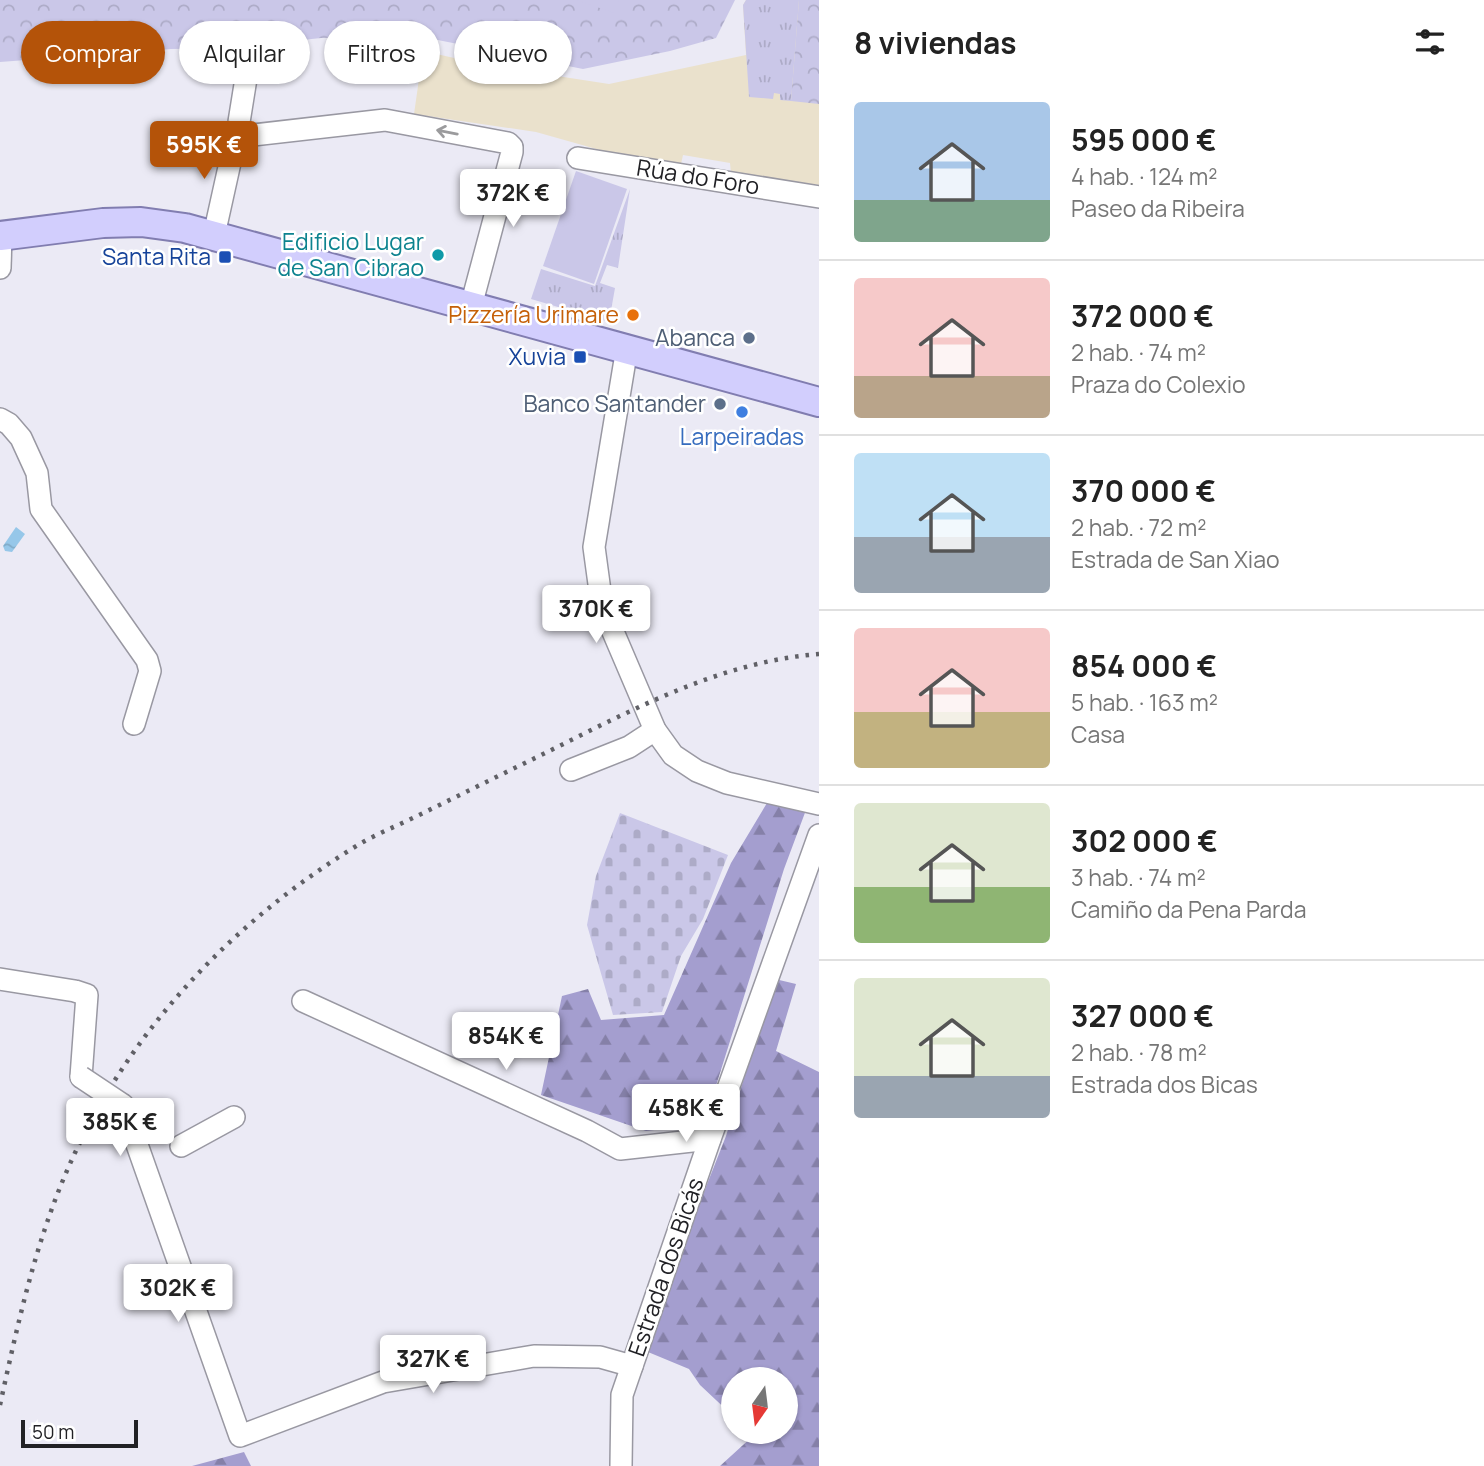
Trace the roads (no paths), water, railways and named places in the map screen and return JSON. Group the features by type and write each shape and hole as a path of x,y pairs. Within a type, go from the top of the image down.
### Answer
{"main road":[{"path":"1,236 103,223 141,222 186,228 627,348 818,395"}],"street":[{"path":"214,235 245,84"},
{"path":"236,137 385,120 508,143 512,147 471,306"},
{"name":"Rúa do Foro","path":"578,158 819,197"},
{"path":"0,268 1,236"},
{"path":"627,348 594,547 602,606 655,730 673,755 697,771 727,783 819,804"},
{"path":"0,419 9,424 21,438 37,473 41,509 147,660 150,671 134,724"},
{"path":"571,770 629,747 655,730"},
{"name":"Estrada dos Bicás","path":"621,1466 622,1395 819,835"},
{"path":"0,979 87,995 81,1077 123,1105 240,1436 383,1382 534,1356 600,1357 632,1366"},
{"path":"303,1001 620,1149 710,1139"},
{"path":"181,1146 234,1117"}],"water":[{"path":"16,527 25,534 12,552 5,551 3,546"}],"railway":[{"path":"0,1405 35,1261 73,1157 102,1102 134,1051 172,1003 213,958 258,917 307,879 372,837 598,726 670,694 743,668 780,659 819,654"}],"place":[{"name":"Edificio Lugar de San Cibrao","path":"438,255"},
{"name":"Santa Rita","path":"225,257"},
{"name":"Pizzería Urimare","path":"633,315"},
{"name":"Abanca","path":"749,338"},
{"name":"Xuvia","path":"580,357"},
{"name":"Banco Santander","path":"720,404"},
{"name":"Larpeiradas","path":"742,412"}]}
